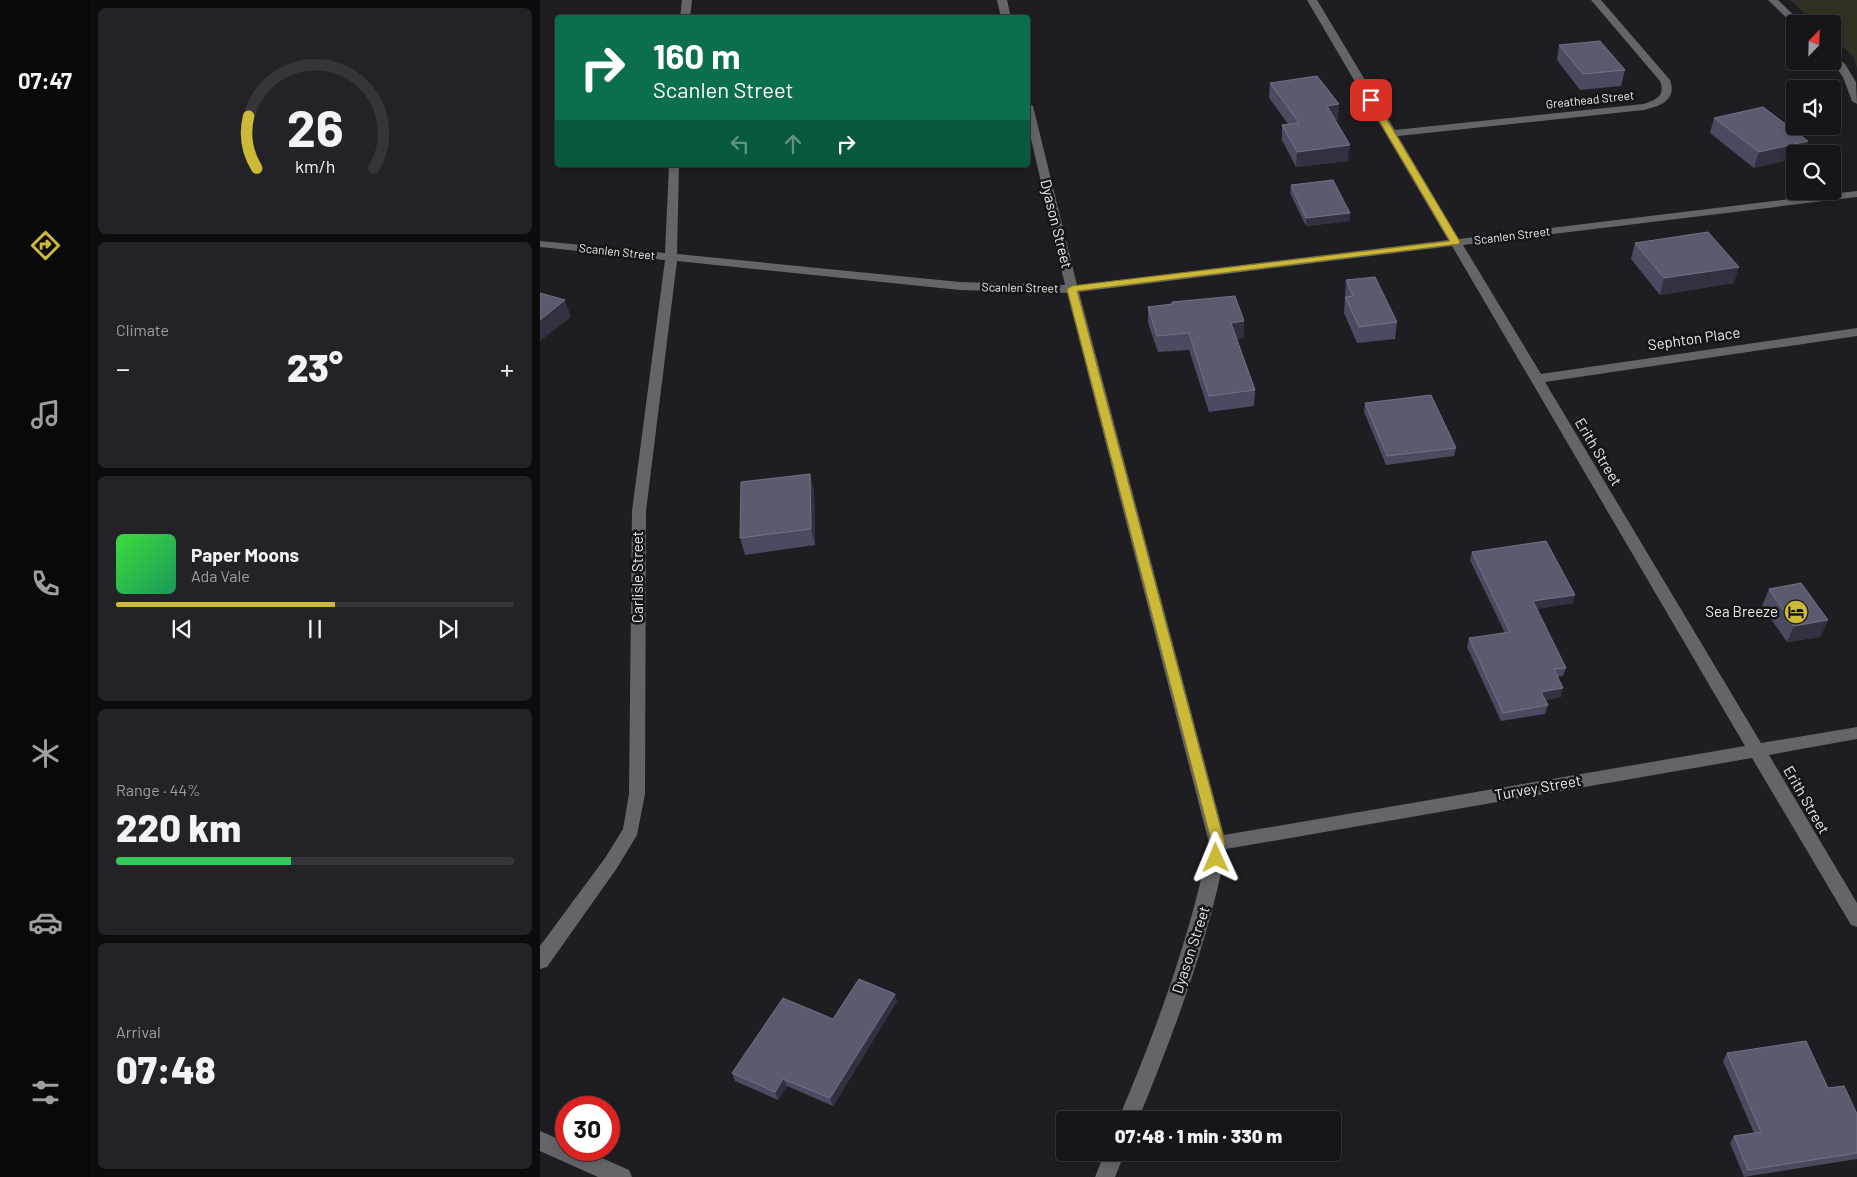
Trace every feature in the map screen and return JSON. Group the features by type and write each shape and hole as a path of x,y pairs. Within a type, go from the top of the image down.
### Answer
{"street":[{"path":"685,15 687,0"},
{"path":"1002,0 1005,15"},
{"name":"Erith Street","path":"1312,0 1857,919"},
{"name":"Greathead Street","path":"1390,134 1644,107 1665,98 1668,92 1665,80 1596,0"},
{"path":"1773,0 1789,15"},
{"path":"1841,66 1849,78 1857,101"},
{"name":"Dyason Street","path":"1030,114 1072,289 1218,844 1211,886 1196,938 1159,1046 1132,1111"},
{"name":"Carlisle Street","path":"540,961 612,863 632,830 637,794 639,510 671,258 674,167"},
{"name":"Scanlen Street","path":"540,244 960,286 1072,289 1857,194"},
{"name":"Sephton Place","path":"1536,379 1857,332"},
{"name":"Turvey Street","path":"1218,844 1857,733"},
{"path":"540,1140 592,1170 622,1177"},
{"path":"1104,1177 1111,1161"}],"shaded area":[{"path":"1790,0 1857,0 1857,68 1853,56 1841,45 1841,15 1806,15"}],"building":[{"path":"1600,41 1625,70 1583,74 1559,45"},
{"path":"1317,76 1339,104 1327,106 1350,145 1297,152 1282,125 1299,123 1270,83"},
{"path":"1763,107 1786,124 1786,135 1800,135 1808,141 1759,152 1714,118"},
{"path":"1333,180 1350,213 1306,218 1291,185"},
{"path":"1708,232 1739,267 1664,278 1635,243"},
{"path":"1375,277 1397,322 1359,327 1345,297 1353,296 1346,280"},
{"path":"540,293 565,300 540,320"},
{"path":"1235,296 1244,321 1231,323 1255,390 1209,396 1189,333 1157,336 1148,307 1172,304 1172,302"},
{"path":"1431,395 1456,448 1387,456 1365,403"},
{"path":"810,474 811,529 740,538 741,482"},
{"path":"1546,541 1575,595 1533,601 1566,668 1554,669 1563,688 1541,692 1548,705 1503,713 1469,638 1510,632 1472,552"},
{"path":"1801,583 1828,620 1794,626 1769,589"},
{"path":"859,979 895,994 830,1098 783,1079 775,1092 732,1073 783,998 833,1019"},
{"path":"1806,1041 1828,1088 1844,1086 1857,1114 1857,1153 1748,1170 1734,1136 1761,1132 1727,1053"}],"place":[{"name":"Sea Breeze","path":"1796,612"}],"route":[{"path":"1216,858 1218,844 1072,289 1456,242 1371,100"}]}
